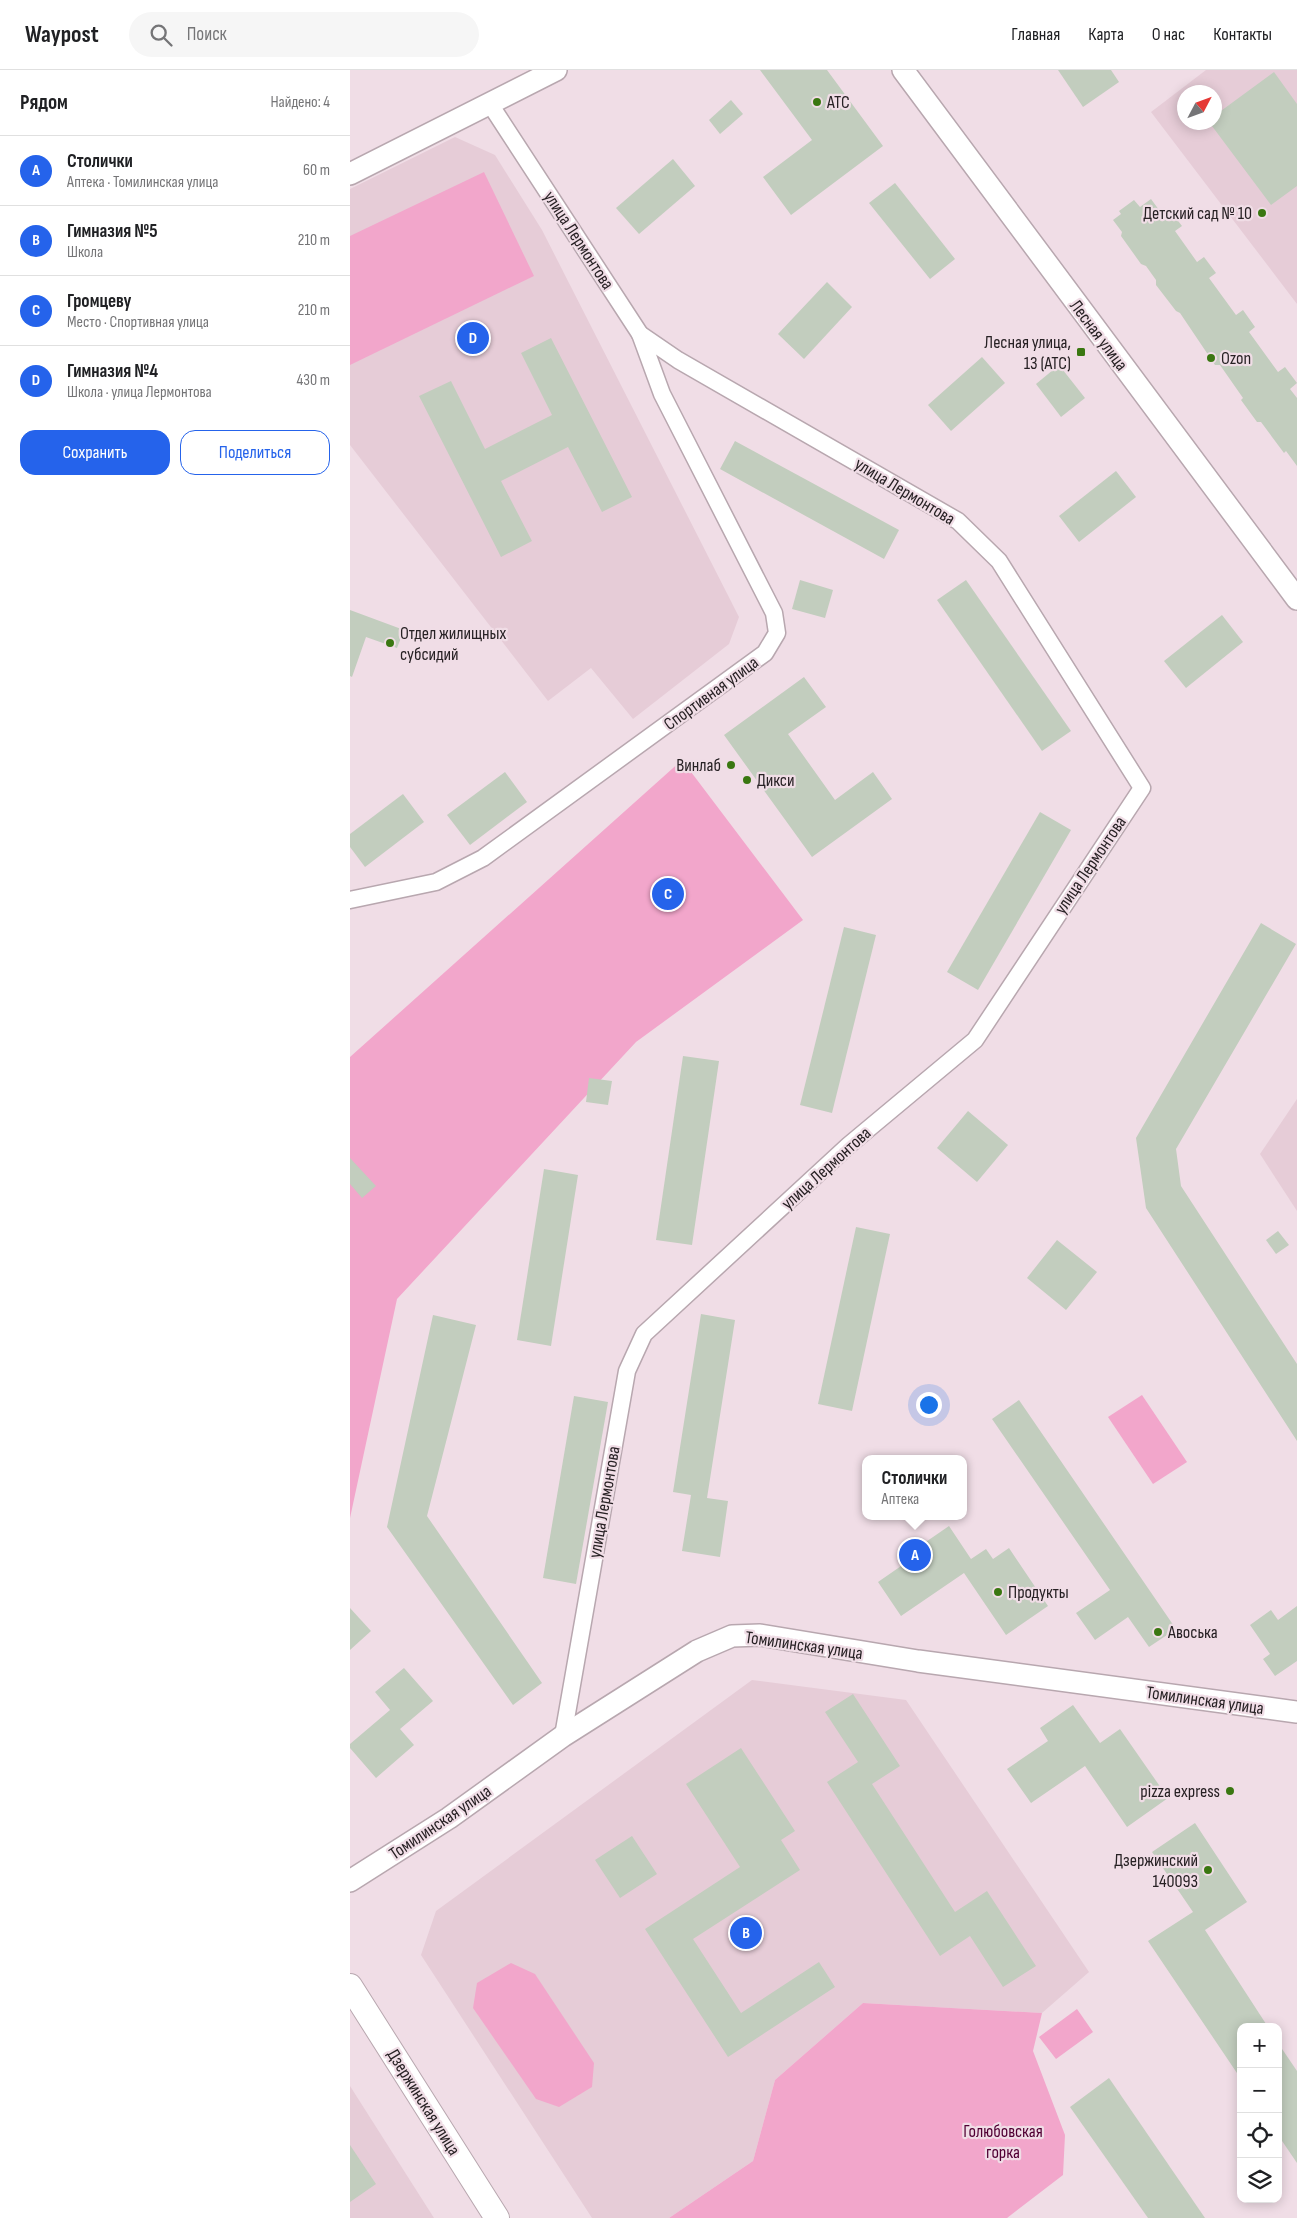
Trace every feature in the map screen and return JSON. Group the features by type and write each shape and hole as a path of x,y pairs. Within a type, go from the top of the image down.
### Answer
{"main road":[{"name":"Дзержинская улица","path":"350,1986 497,2218"}],"street":[{"path":"350,174 556,70"},
{"name":"Лесная улица","path":"903,70 1297,599"},
{"name":"улица Лермонтова","path":"490,104 640,334 678,360 958,521 999,561 1142,788 974,1040 849,1145 644,1334 627,1371 563,1736"},
{"name":"Спортивная улица","path":"350,900 436,882 484,858 765,653 777,633 774,614 662,394 640,334"},
{"name":"Томилинская улица","path":"350,1881 449,1818 563,1736 705,1646 732,1636 760,1635 908,1659 1297,1712"}],"shaded area":[{"name":"Детский сад № 10","path":"1206,70 1297,70 1297,304 1151,112 1177,92 1177,130 1222,130 1222,85 1186,85"},
{"path":"455,137 495,155 542,230 739,617 729,644 633,719 591,668 548,701 350,445 350,189"},
{"path":"1297,1099 1297,1211 1260,1154"},
{"path":"752,1680 906,1700 1089,1972 1042,2013 863,2003 775,2080 753,2161 669,2218 592,2218 421,1955 436,1911"},
{"path":"350,2086 434,2218 350,2218"}],"green space":[{"path":"484,172 534,276 350,365 350,236"},
{"path":"682,760 803,920 636,1042 397,1299 350,1518 350,1057"},
{"path":"1142,1395 1187,1462 1153,1484 1108,1417"},
{"path":"511,1963 535,1974 594,2063 592,2087 559,2107 536,2099 473,2008 477,1983"},
{"name":"Голюбовская горка","path":"863,2003 1042,2013 1033,2051 1065,2135 1063,2175 1007,2218 669,2218 753,2161 775,2080"},
{"path":"1077,2009 1093,2032 1056,2059 1039,2037"}],"building":[{"path":"760,70 827,70 883,146 791,215 763,177 812,140"},
{"path":"1058,70 1111,70 1119,82 1083,107"},
{"path":"1274,72 1297,104 1297,186 1271,205 1215,130 1222,130 1222,110"},
{"path":"731,100 743,114 720,134 709,120"},
{"path":"673,159 695,186 639,234 616,208"},
{"path":"895,183 955,259 930,279 869,203"},
{"path":"1151,199 1162,214 1169,209 1182,226 1175,231 1197,262 1204,257 1216,273 1209,278 1236,315 1243,310 1255,327 1249,332 1278,372 1285,367 1297,383 1290,389 1297,398 1297,466 1286,451 1284,453 1261,422 1257,422 1220,365 1215,365 1180,313 1176,311 1156,285 1156,280 1146,266 1141,264 1121,236 1122,232 1113,220 1121,214 1119,211 1134,200 1140,207"},
{"path":"827,282 852,307 804,359 778,334"},
{"path":"551,338 632,497 602,512 568,447 501,481 532,541 501,557 419,396 451,381 485,449 552,415 521,353"},
{"path":"982,357 1005,383 951,431 928,405"},
{"path":"1059,365 1085,398 1061,417 1036,384"},
{"path":"735,441 899,530 884,559 720,469"},
{"path":"1116,471 1136,497 1079,542 1059,516"},
{"path":"800,580 833,590 825,618 792,609"},
{"path":"966,580 1071,731 1042,751 937,600"},
{"name":"Отдел жилищных субсидий","path":"350,610 404,630 397,648 366,637 352,677 350,676"},
{"path":"1222,615 1243,642 1186,688 1164,661"},
{"path":"804,677 826,707 788,734 835,800 873,772 892,799 812,857 724,735"},
{"path":"505,772 527,802 470,845 447,815"},
{"path":"403,794 424,822 365,867 350,847 350,834"},
{"path":"1040,812 1071,830 978,990 947,972"},
{"path":"1261,923 1296,944 1176,1149 1181,1186 1297,1364 1297,1441 1146,1208 1136,1138"},
{"path":"844,927 876,935 832,1113 800,1105"},
{"path":"683,1056 719,1061 692,1245 656,1240"},
{"path":"589,1078 612,1081 608,1105 586,1102"},
{"path":"968,1111 1008,1145 977,1182 937,1148"},
{"path":"350,1158 376,1186 362,1198 350,1184"},
{"path":"544,1169 578,1175 551,1346 517,1340"},
{"path":"856,1227 890,1234 852,1411 818,1404"},
{"path":"1278,1231 1289,1245 1276,1254 1266,1240"},
{"path":"1057,1240 1097,1272 1066,1310 1027,1278"},
{"path":"701,1314 735,1320 707,1498 728,1501 720,1557 682,1551 691,1495 673,1492"},
{"path":"433,1315 476,1325 427,1516 542,1683 513,1705 387,1527"},
{"path":"574,1396 608,1402 576,1584 543,1578"},
{"path":"1019,1400 1176,1629 1149,1647 1128,1617 1095,1640 1076,1613 1110,1590 992,1419"},
{"path":"949,1526 971,1559 986,1549 993,1559 1009,1548 1048,1606 1006,1635 964,1573 901,1616 878,1582 904,1564 901,1559"},
{"path":"1297,1606 1297,1661 1275,1676 1263,1659 1270,1654 1250,1625 1271,1610 1278,1620"},
{"path":"350,1608 371,1631 350,1650"},
{"path":"404,1668 433,1701 400,1729 414,1745 376,1778 350,1748 350,1744 390,1710 375,1692"},
{"path":"853,1694 900,1766 872,1784 955,1912 987,1891 1036,1966 1003,1987 970,1936 940,1956 827,1782 858,1762 825,1712"},
{"path":"1073,1705 1100,1743 1120,1729 1168,1798 1127,1827 1085,1766 1031,1803 1007,1769 1048,1741 1040,1728"},
{"path":"741,1748 795,1831 781,1840 800,1870 693,1939 741,2013 819,1962 835,1987 728,2057 645,1929 740,1867 686,1784"},
{"path":"1195,1823 1247,1902 1205,1930 1265,2023 1237,2023 1237,2073 1148,1941 1193,1912 1152,1852"},
{"path":"632,1836 657,1874 620,1898 595,1860"},
{"path":"1282,2049 1297,2071 1297,2163 1282,2141"},
{"path":"1109,2078 1205,2218 1148,2218 1070,2107"},
{"path":"350,2145 376,2184 350,2202"}],"place":[{"name":"АТС","path":"817,102"},
{"name":"Детский сад № 10","path":"1262,213"},
{"name":"Гимназия №4","path":"473,338"},
{"name":"Лесная улица, 13 (АТС)","path":"1081,352"},
{"name":"Ozon","path":"1211,358"},
{"name":"Отдел жилищных субсидий","path":"390,643"},
{"name":"Винлаб","path":"731,765"},
{"name":"Дикси","path":"747,780"},
{"name":"Громцеву","path":"668,894"},
{"name":"Столички","path":"915,1555"},
{"name":"Продукты","path":"998,1592"},
{"name":"Авоська","path":"1158,1632"},
{"name":"pizza express","path":"1230,1791"},
{"name":"Дзержинский 140093","path":"1208,1870"},
{"name":"Гимназия №5","path":"746,1933"}]}
